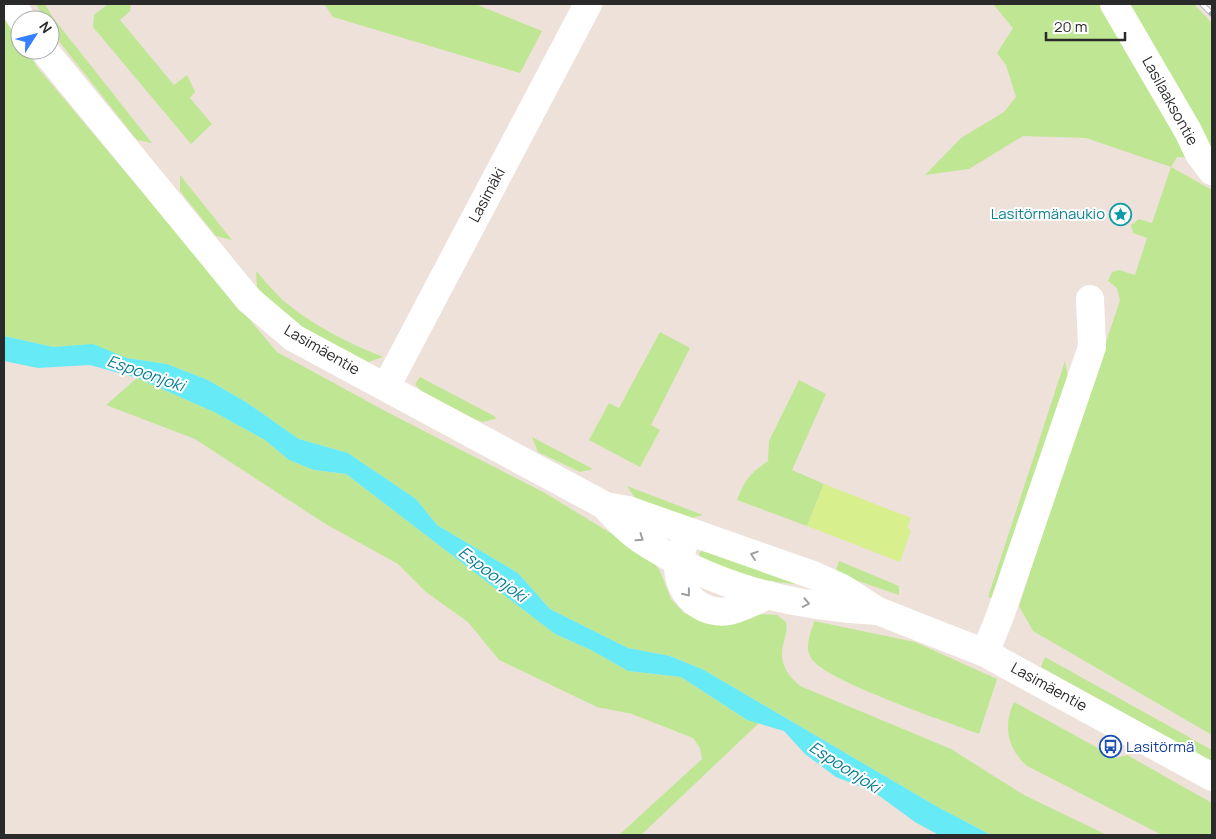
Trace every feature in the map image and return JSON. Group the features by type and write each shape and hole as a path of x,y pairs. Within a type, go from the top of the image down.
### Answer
{"street":[{"name":"Lasimäki","path":"386,387 588,4"},
{"name":"Lasilaaksontie","path":"1114,4 1188,131 1199,154 1212,171"},
{"name":"Lasimäentie","path":"52,60 249,300 294,338 604,505 640,538 679,560 678,573 681,585 687,594 703,608 712,611 730,610 769,595 842,609 878,611"},
{"path":"985,653 1000,616 1092,347 1090,299"},
{"name":"Lasimäentie","path":"604,505 628,510 842,588 878,611 985,653 1212,777"},
{"path":"679,560 682,549 694,535"}],"green space":[{"path":"36,4 45,4 49,10 39,10"},
{"path":"108,4 129,4 131,6 130,11 120,20 174,85 187,75 195,92 190,98 212,124 191,144 93,27 94,15"},
{"path":"324,4 475,4 542,31 520,73 333,17"},
{"path":"993,4 1194,4 1212,23 1212,159 1177,157 1171,167 1086,138 1023,136 969,169 925,175 961,138 1004,112 1016,97 1006,65 997,53 1013,28"},
{"path":"4,18 10,27 10,60 33,60 277,352 387,412 545,493 635,548 653,561 660,571 671,599 684,613 714,622 755,614 777,615 787,625 782,652 783,663 788,673 800,686 951,749 1024,795 1107,835 991,835 936,806 704,670 670,656 628,648 550,609 518,573 437,525 416,499 348,453 299,439 246,402 208,380 167,364 127,358 93,345 53,347 4,336"},
{"path":"60,27 152,143 137,140 60,43"},
{"path":"1171,167 1212,190 1212,735 1033,631 1019,606 1120,300 1117,288 1108,281 1112,272 1119,270 1135,275 1147,238 1133,233 1131,225 1139,219 1152,223"},
{"path":"180,175 232,240 216,236 180,191"},
{"path":"256,271 285,302 308,319 344,340 383,357 365,363 312,335 279,311 257,287"},
{"path":"660,332 690,348 651,425 660,430 640,467 589,440 609,403 619,408"},
{"path":"1065,361 1070,389 997,600 988,597"},
{"path":"420,377 496,417 495,419 483,422 477,420 423,393 415,384"},
{"path":"137,378 214,412 265,440 289,460 314,470 346,474 555,634 591,650 628,671 681,677 747,720 759,723 641,835 619,835 702,759 700,748 693,738 632,714 597,707 499,660 468,622 426,592 398,564 324,523 195,439 106,405"},
{"path":"799,380 826,394 792,470 824,484 807,526 737,500 742,487 749,478 768,461 769,441"},
{"path":"532,437 593,469 580,472 538,452"},
{"path":"824,484 911,518 907,528 911,530 900,562 807,526"},
{"path":"627,486 703,515 688,519 637,501"},
{"path":"704,549 795,581 794,584 757,578 724,568 700,558 699,553"},
{"path":"839,561 899,586 899,595 835,573"},
{"path":"814,621 915,642 997,679 979,734 862,689 821,667 811,658 808,649"},
{"path":"1045,657 1212,750 1212,762 1041,667"},
{"path":"1014,702 1116,758 1127,755 1212,803 1212,835 1162,835 1027,766 1015,752 1009,736 1009,719"}],"water":[{"name":"Espoonjoki","path":"4,336 53,347 93,344 127,358 167,364 208,380 246,402 299,439 348,453 416,499 437,525 518,573 550,609 628,648 670,656 704,670 936,806 991,835 939,835 915,822 874,792 836,777 805,754 784,731 747,720 681,677 628,671 591,650 555,634 346,474 314,470 289,460 265,440 214,412 137,378 90,365 38,368 4,361"}],"railway":[{"path":"1202,4 1212,14"}],"place":[{"name":"Lasitörmänaukio","path":"1121,214"},
{"name":"Lasitörmä","path":"1110,747"}]}
